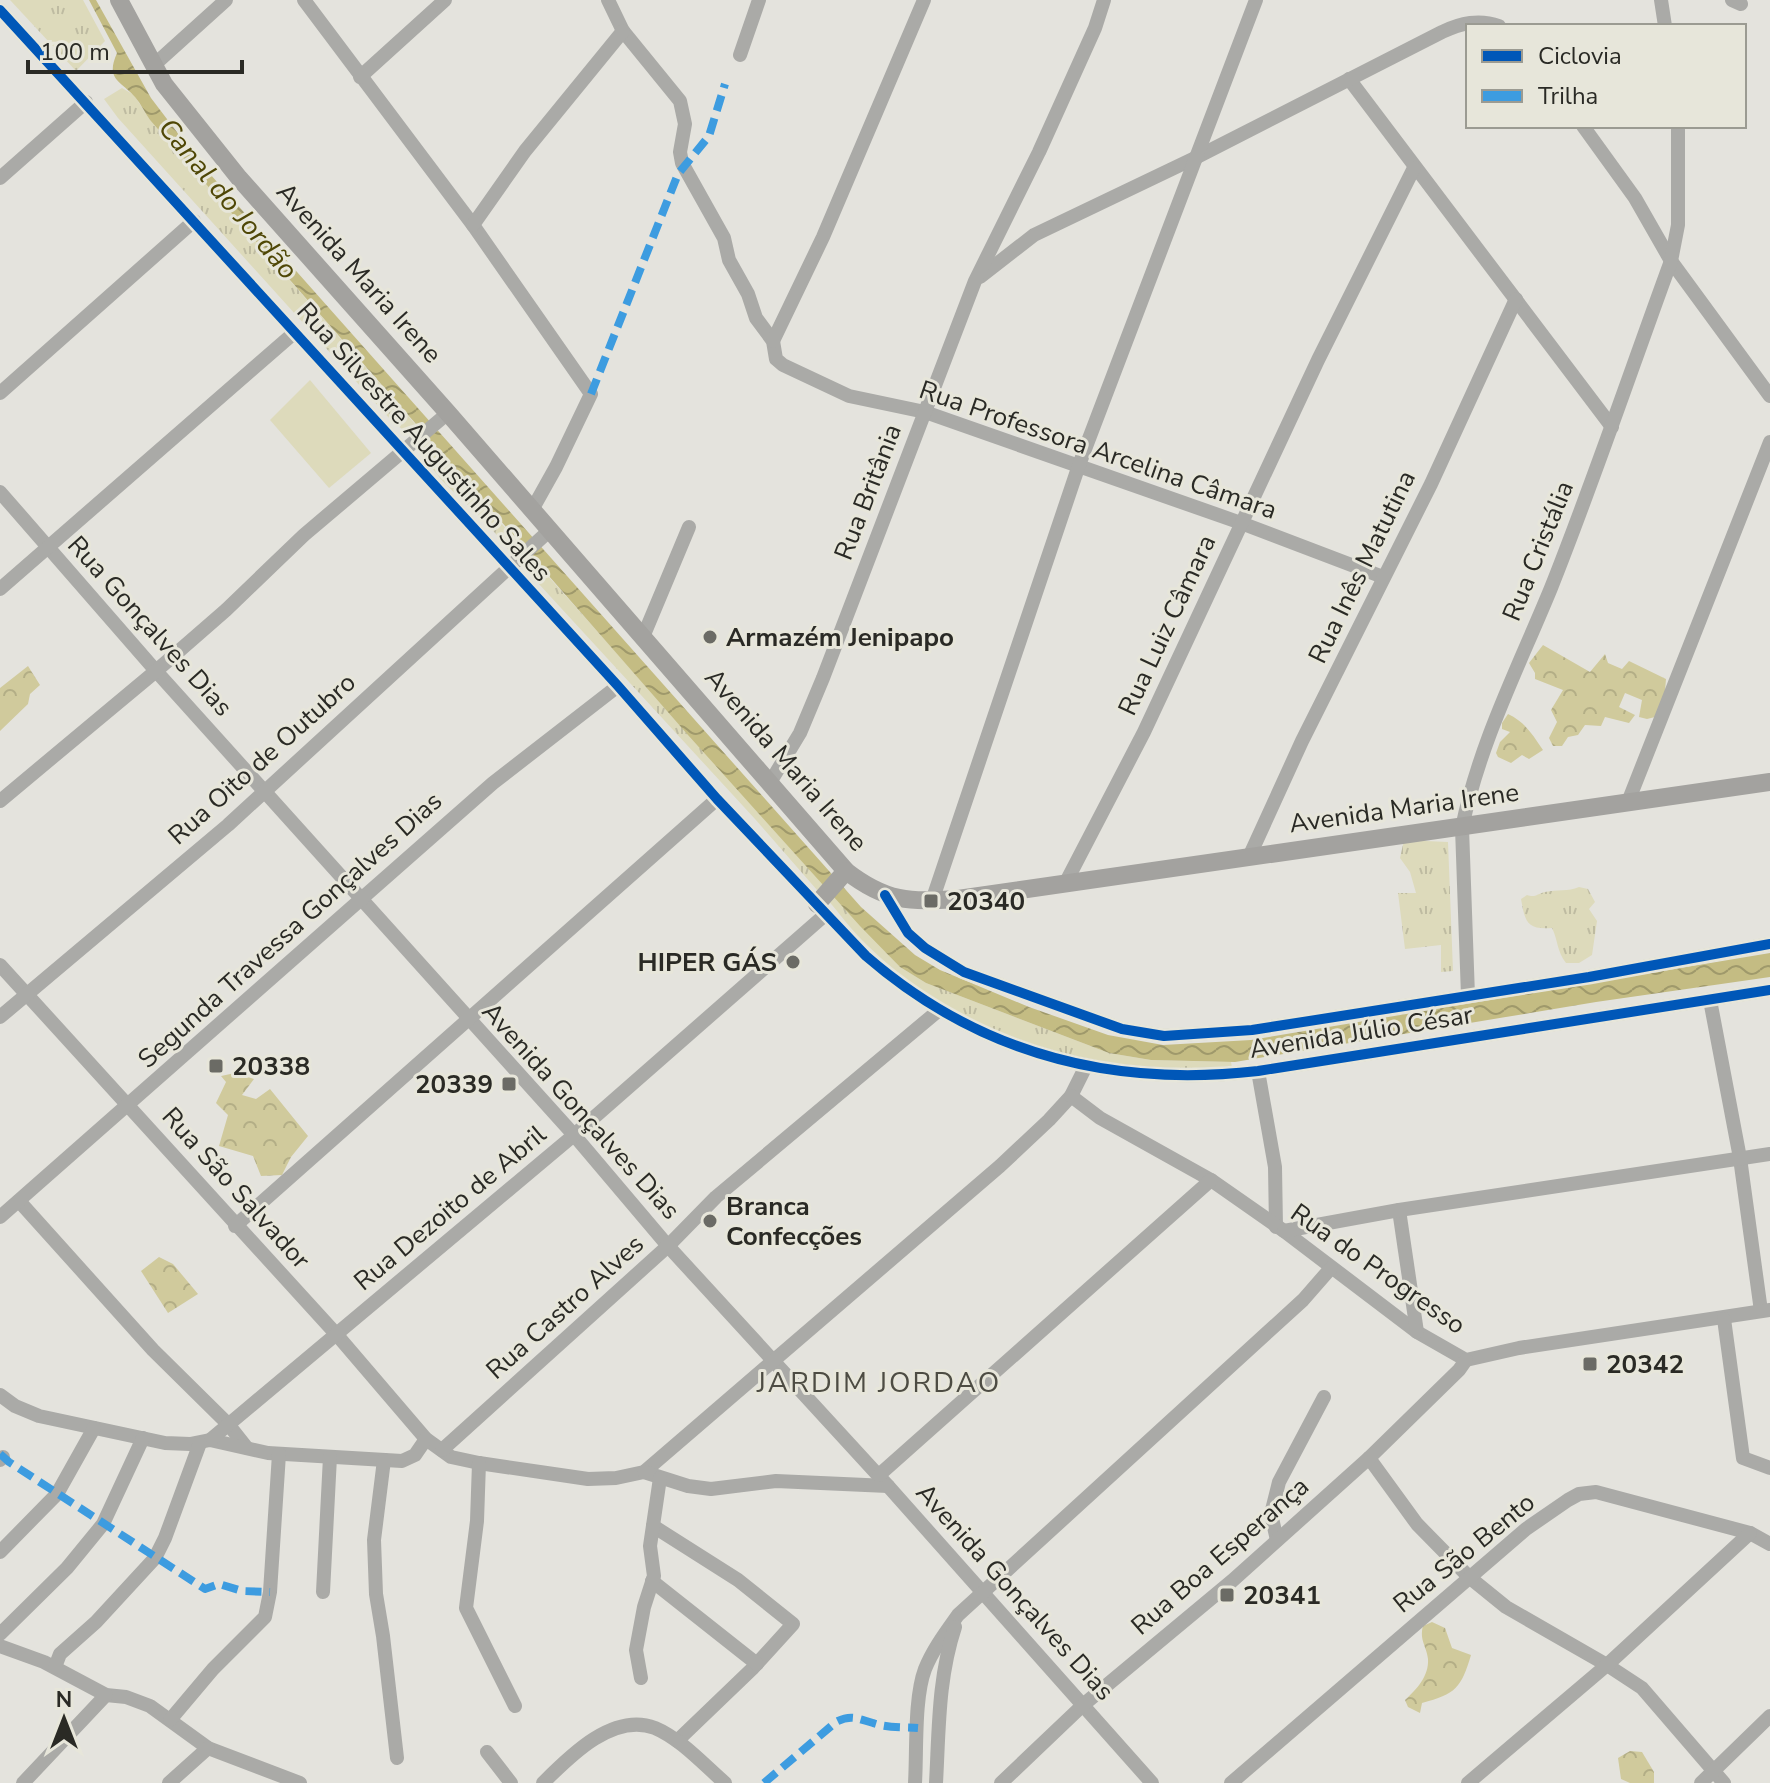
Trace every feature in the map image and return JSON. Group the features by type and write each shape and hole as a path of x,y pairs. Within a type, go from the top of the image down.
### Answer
{"main road":[{"name":"Avenida Maria Irene","path":"119,0 180,106 239,178 445,416 532,510 546,534 771,781 844,873 885,895 932,901 1770,782"},
{"path":"821,906 844,873"}],"street":[{"path":"154,65 226,0"},
{"path":"304,0 473,225 591,394 532,510"},
{"path":"360,77 445,0"},
{"name":"Rua Professora Arcelina Câmara","path":"608,0 623,31 680,101 685,124 680,152 682,163 724,238 729,260 748,294 756,318 773,341 776,359 783,365 849,396 925,412 1241,523 1383,577"},
{"path":"740,55 759,0"},
{"path":"773,341 823,237 924,0"},
{"name":"Rua Britânia","path":"771,781 800,733 823,678 975,281 1039,152 1095,28 1104,0"},
{"path":"932,901 1079,465 1256,0"},
{"path":"1661,0 1665,24"},
{"name":"Rua Silvestre Augustinho Sales","path":"0,10 294,333 407,448 717,799 821,906"},
{"path":"975,281 1034,235 1197,157 1442,32 1460,24 1490,24"},
{"path":"473,225 525,151 623,31"},
{"path":"1349,79 1612,427"},
{"path":"0,178 86,102"},
{"path":"1584,128 1635,198 1671,261 1770,396"},
{"name":"Rua Cristália","path":"1468,996 1462,828 1489,739 1550,590 1671,261 1678,225 1678,128"},
{"name":"Rua Luiz Câmara","path":"1065,884 1144,732 1241,523 1414,168"},
{"path":"0,393 194,221"},
{"name":"Rua Inês Matutina","path":"1250,855 1431,484 1516,299"},
{"path":"0,589 294,333"},
{"path":"0,801 156,671 226,610 304,535 445,416"},
{"path":"1628,802 1770,442"},
{"name":"Rua Gonçalves Dias","path":"0,492 265,791"},
{"path":"643,637 689,527"},
{"name":"Rua Oito de Outubro","path":"0,1017 265,791 546,534"},
{"name":"Segunda Travessa Gonçalves Dias","path":"0,1217 493,783 618,686"},
{"name":"Avenida Gonçalves Dias","path":"265,791 574,1135 668,1246 883,1480 1152,1783"},
{"path":"235,1226 717,799"},
{"name":"Avenida Júlio César","path":"885,895 908,933 925,948 964,972 1085,1017 1146,1034 1186,1037 1243,1032 1770,944"},
{"name":"Avenida Júlio César","path":"821,906 855,946 890,978 938,1011 1024,1049 1119,1073 1180,1077 1258,1071 1770,990"},
{"name":"Rua Dezoito de Abril","path":"205,1441 337,1335 574,1135 821,906"},
{"name":"Rua São Salvador","path":"0,965 434,1445"},
{"path":"1710,1000 1766,1311"},
{"name":"Rua Castro Alves","path":"0,1395 15,1406 39,1416 165,1443 205,1441 279,1454 410,1459 420,1450 434,1445 668,1246 716,1197 938,1011"},
{"path":"434,1445 451,1457 588,1479 616,1478 644,1472 1000,1166 1071,1096 1086,1066"},
{"path":"1258,1071 1275,1167 1280,1229 1770,1154"},
{"name":"Rua do Progresso","path":"1071,1096 1100,1118 1211,1180 1417,1332 1466,1360 1519,1348 1766,1311"},
{"path":"644,1472 711,1489 776,1481 883,1480 1211,1180"},
{"path":"19,1201 153,1350 228,1424 247,1448"},
{"path":"1399,1210 1417,1332"},
{"path":"915,1783 924,1671 936,1646 958,1615 1303,1300 1331,1268"},
{"path":"1724,1319 1743,1458 1770,1468"},
{"name":"Rua Boa Esperança","path":"1001,1783 1083,1705 1232,1581 1369,1458 1466,1360"},
{"path":"1277,1540 1271,1514 1279,1482 1324,1397"},
{"path":"0,1552 57,1494 94,1428"},
{"path":"0,1634 67,1568 103,1524 143,1438"},
{"path":"55,1667 60,1654 96,1622 155,1558 205,1441"},
{"path":"170,1720 213,1669 265,1617 270,1592 279,1454"},
{"path":"323,1592 330,1457"},
{"path":"1369,1458 1417,1524 1469,1577 1506,1607 1642,1688 1719,1777"},
{"path":"384,1460 374,1540 376,1594 397,1758"},
{"path":"479,1463 477,1521 466,1608 515,1706"},
{"path":"641,1678 636,1650 652,1581 650,1546 660,1478"},
{"name":"Rua São Bento","path":"1231,1783 1526,1529 1579,1494 1596,1492 1750,1533 1770,1544"},
{"path":"653,1526 738,1580 793,1624 757,1664 677,1741"},
{"path":"1471,1782 1607,1665 1750,1533"},
{"path":"652,1581 757,1664"},
{"path":"936,1783 944,1667 958,1615"},
{"path":"0,1646 55,1667 106,1695 126,1697 150,1706 208,1748 300,1783"},
{"path":"23,1783 106,1695"},
{"path":"1701,1783 1719,1777 1770,1716"},
{"path":"543,1783 602,1733 631,1724 655,1728 677,1741 725,1783"},
{"path":"169,1783 208,1748"},
{"path":"487,1752 511,1783"}],"green space":[{"path":"10,0 83,0 105,41 76,71"},
{"path":"122,88 134,95 150,120 416,425 403,430 389,418 118,118 104,99"},
{"path":"310,380 371,453 329,488 270,420"},
{"path":"430,441 522,547 517,551 509,550 432,468 422,447"},
{"path":"539,566 824,885 817,890 538,583 532,570"},
{"path":"1543,645 1590,672 1605,654 1608,663 1622,669 1629,661 1666,679 1663,715 1647,719 1639,717 1642,700 1625,693 1619,707 1635,715 1629,723 1605,717 1601,726 1585,725 1578,735 1568,737 1562,746 1553,746 1549,738 1557,722 1551,710 1563,690 1535,679 1529,663"},
{"path":"28,666 40,685 30,694 28,704 0,731 0,688"},
{"path":"1508,714 1524,725 1543,750 1529,759 1522,755 1511,763 1498,757 1496,753 1500,742 1510,732 1502,729"},
{"path":"1404,840 1448,842 1453,971 1441,972 1441,945 1405,949 1398,893 1416,893 1410,872 1400,858"},
{"path":"1579,887 1588,889 1595,902 1589,909 1597,921 1592,955 1579,963 1566,963 1552,928 1532,926 1524,914 1521,899 1527,895"},
{"path":"832,893 900,967 926,983 1109,1053 1151,1060 1231,1062 1232,1067 1163,1068 1103,1062 1029,1043 993,1029 926,993 895,970 862,940 827,899"},
{"path":"235,1073 254,1079 242,1095 256,1099 270,1089 308,1136 291,1157 282,1175 261,1176 253,1156 219,1146 228,1115 216,1103 226,1082 221,1076"},
{"path":"159,1257 173,1264 198,1294 168,1313 141,1271"},
{"path":"1432,1622 1445,1628 1452,1648 1471,1655 1456,1688 1422,1703 1420,1713 1408,1707 1405,1700 1418,1687 1427,1671 1428,1659 1422,1631 1423,1626"},
{"path":"1630,1751 1642,1752 1654,1772 1654,1783 1630,1783 1621,1779 1618,1758"}],"water":[{"name":"Canal do Jordão","path":"89,0 96,0 151,98 202,165 861,907 915,955 940,970 1108,1035 1163,1045 1251,1040 1770,953 1770,977 1596,1002 1235,1062 1151,1060 1109,1053 926,983 900,967 860,926 688,735 150,120 135,97 116,79 113,69 117,53"}],"marked path":[{"path":"591,394 678,174 709,136 725,84"},
{"path":"0,1454 205,1589 219,1584 242,1591 270,1592"},
{"path":"764,1783 836,1722 846,1718 884,1726 918,1728"}],"cycle path":[{"path":"0,10 618,686 717,799 866,956 909,990 954,1018 1001,1040 1049,1057 1099,1068 1151,1074 1204,1075 1258,1071 1770,990"},
{"path":"885,895 908,933 925,948 964,972 1122,1029 1164,1036 1252,1030 1589,977 1770,944"}],"place":[{"name":"Armazém Jenipapo","path":"710,637"},
{"name":"20340","path":"931,901"},
{"name":"HIPER GÁS","path":"793,962"},
{"name":"20338","path":"216,1066"},
{"name":"20339","path":"509,1084"},
{"name":"Branca Confecções","path":"710,1221"},
{"name":"20342","path":"1590,1364"},
{"name":"20341","path":"1227,1595"}],"district":[{"name":"JARDIM JORDAO","path":"879,1383"}]}
